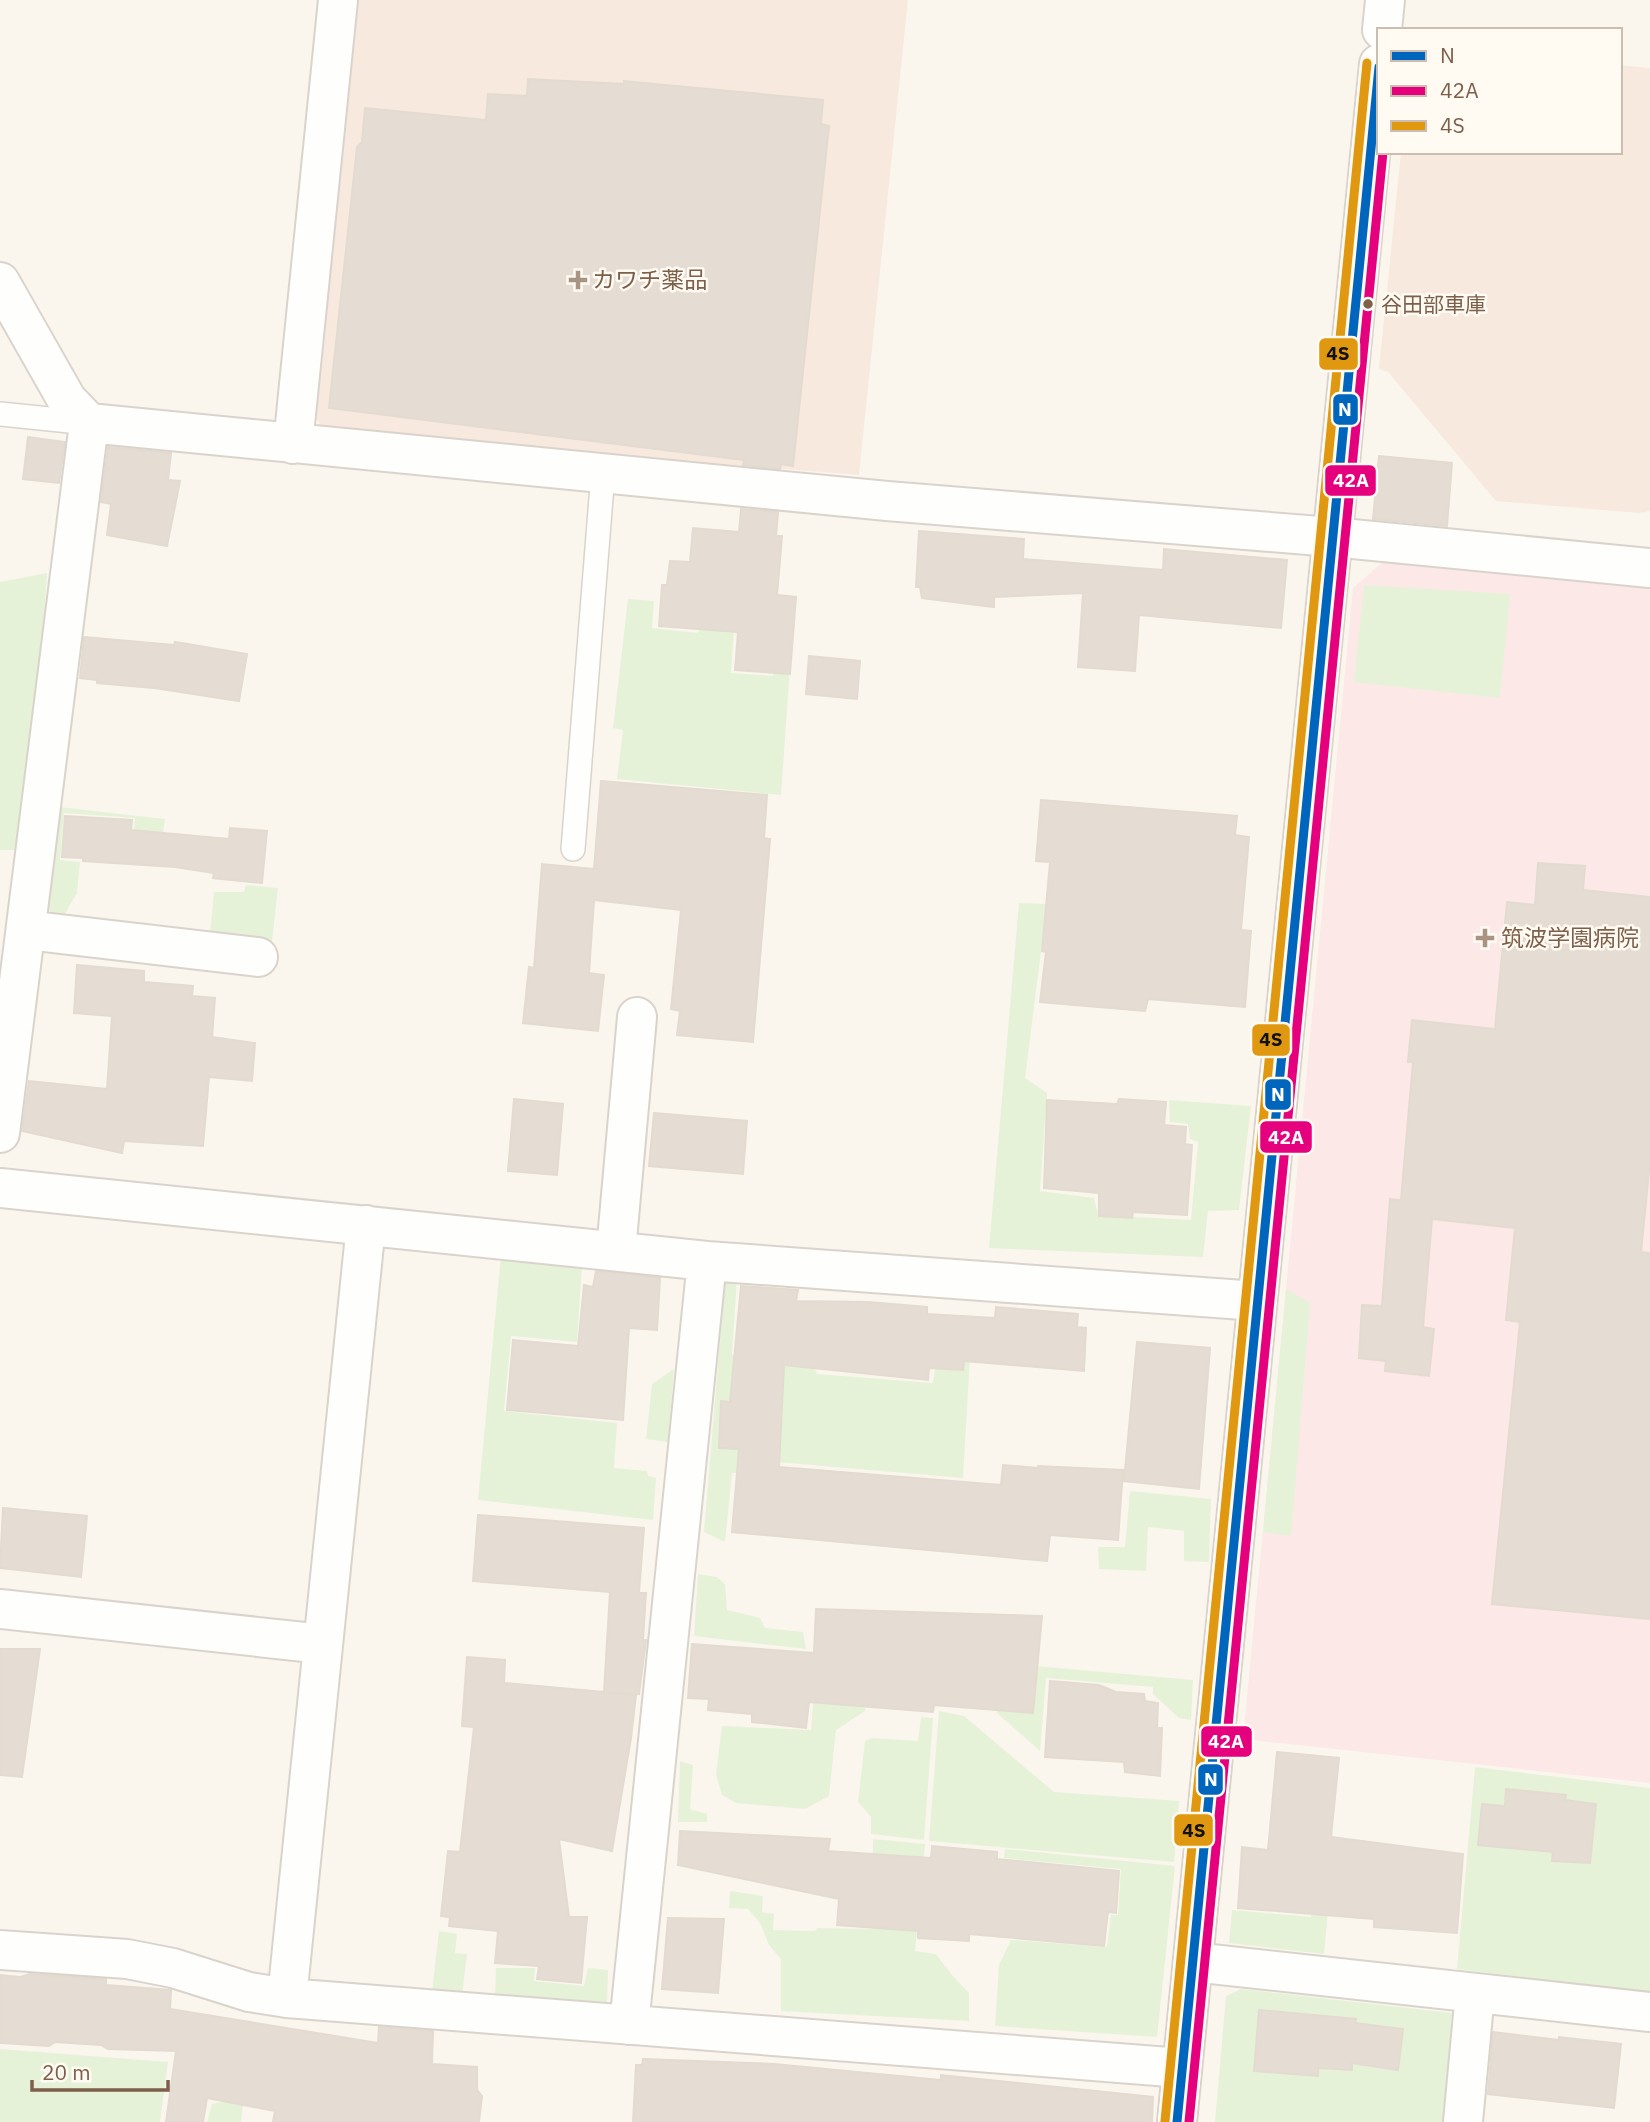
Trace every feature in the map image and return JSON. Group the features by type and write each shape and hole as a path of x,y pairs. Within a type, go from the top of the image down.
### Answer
{"street":[{"path":"293,444 338,0"},
{"path":"1382,28 1385,0"},
{"path":"1177,2122 1377,84"},
{"path":"0,282 67,400 89,424 901,502 1332,537 1650,568"},
{"path":"0,1133 89,424"},
{"path":"26,930 258,957"},
{"path":"616,1251 637,1017"},
{"path":"0,1188 707,1261 1257,1301"},
{"path":"287,1998 366,1225"},
{"path":"629,2025 707,1261"},
{"path":"0,1609 323,1644"},
{"path":"0,1950 127,1959 173,1968 249,1992 287,1998 1182,2068"},
{"path":"1193,1962 1650,2012"},
{"path":"1463,2122 1475,1993"}],"lane":[{"path":"0,414 89,424"},
{"path":"573,849 603,473"}],"shaded area":[{"name":"カワチ薬品","path":"354,0 908,0 859,475 327,433 311,413"},
{"path":"1622,65 1650,68 1650,511 1639,513 1496,501 1388,372 1379,369 1401,154 1622,154"},
{"name":"筑波学園病院","path":"1383,562 1650,587 1650,1783 1243,1739 1353,588"}],"green space":[{"path":"47,573 34,758 18,850 0,850 0,582"},
{"path":"1364,585 1510,594 1500,698 1354,682"},
{"path":"628,599 654,601 652,628 698,633 700,628 734,631 731,673 773,676 774,666 790,668 781,795 617,779 623,730 613,728"},
{"path":"59,807 165,819 159,859 132,858 135,818 64,813 60,860 80,862 77,893 62,919 55,919 46,904"},
{"path":"246,885 278,888 272,941 210,932 214,892 244,892"},
{"path":"1019,903 1047,904 1025,1078 1047,1093 1040,1191 1094,1198 1098,1215 1191,1220 1198,1142 1190,1139 1188,1124 1170,1122 1169,1100 1251,1106 1239,1210 1208,1211 1203,1257 989,1248"},
{"path":"501,1255 582,1266 577,1342 511,1336 504,1411 617,1423 614,1468 647,1471 648,1476 656,1478 653,1520 478,1500"},
{"path":"737,1279 732,1355 811,1361 817,1374 933,1383 937,1357 970,1357 963,1478 754,1460 751,1473 732,1473 725,1542 704,1532 725,1281"},
{"path":"1286,1289 1310,1303 1291,1536 1263,1532"},
{"path":"674,1369 668,1442 646,1439 652,1384"},
{"path":"1130,1491 1211,1499 1209,1562 1184,1561 1184,1531 1148,1527 1146,1571 1099,1569 1098,1547 1125,1547"},
{"path":"698,1574 717,1577 725,1584 727,1610 760,1618 765,1628 803,1632 806,1649 694,1636"},
{"path":"817,1650 870,1655 865,1711 836,1730 829,1796 805,1809 736,1803 722,1795 716,1774 722,1726 811,1730"},
{"path":"1002,1663 1193,1680 1191,1720 1179,1718 1153,1694 1153,1687 1046,1678 1040,1751 997,1713"},
{"path":"939,1711 964,1716 1054,1792 1179,1801 1174,1862 929,1841"},
{"path":"921,1717 933,1718 924,1840 871,1834 871,1817 858,1802 865,1741 872,1738 918,1741"},
{"path":"680,1761 693,1765 690,1809 707,1814 707,1822 678,1822"},
{"path":"1475,1767 1650,1788 1650,1993 1457,1969"},
{"path":"873,1839 925,1844 915,1951 936,1954 969,1993 969,2021 781,2011 781,1959 769,1945 760,1923 748,1909 729,1908 730,1891 763,1896 762,1912 774,1914 773,1930 873,1929 878,1884 872,1882"},
{"path":"1005,1849 1175,1866 1157,2037 995,2026 999,1965 1011,1940 1107,1947 1111,1915 1118,1915 1121,1869 1004,1858"},
{"path":"1317,1856 1333,1856 1324,1954 1229,1943 1232,1910 1311,1917"},
{"path":"439,1931 457,1934 455,1953 467,1954 462,1995 432,1992"},
{"path":"496,1968 535,1968 534,1981 584,1986 588,1968 608,1970 607,2004 495,1997"},
{"path":"1241,1989 1452,2013 1459,2020 1451,2122 1215,2122 1226,1996"},
{"path":"0,2049 168,2062 160,2122 0,2122"},
{"path":"247,2071 241,2122 207,2122 212,2104 228,2101"}],"building":[{"name":"カワチ薬品","path":"528,79 624,84 624,81 823,100 821,124 829,126 793,466 781,464 780,469 743,465 744,460 329,408 357,147 362,142 365,108 486,120 488,94 527,96"},
{"path":"28,437 65,442 59,483 23,479"},
{"path":"108,447 171,453 168,480 180,481 167,546 107,535 111,504 101,502"},
{"path":"1379,456 1452,463 1447,526 1373,519"},
{"path":"741,509 778,512 776,536 782,536 777,595 796,597 790,674 735,670 738,632 659,626 662,585 667,585 670,561 690,562 693,528 739,532"},
{"path":"919,531 1024,539 1023,559 1163,570 1164,549 1287,560 1281,628 1139,615 1135,671 1078,667 1083,593 994,597 994,607 922,598 920,587 916,587"},
{"path":"84,637 174,645 175,642 247,654 239,701 154,688 97,683 97,680 80,678"},
{"path":"809,656 860,661 857,699 806,694"},
{"path":"601,781 767,795 764,838 770,839 753,1042 677,1035 680,1011 671,1009 681,910 594,900 589,973 604,975 598,1031 523,1023 529,967 534,968 542,864 594,869"},
{"path":"1041,800 1237,816 1235,835 1249,837 1241,930 1251,931 1245,1007 1148,999 1145,1011 1040,1002 1046,952 1042,951 1050,862 1036,861"},
{"path":"65,816 132,820 131,830 229,839 230,828 267,831 262,883 213,878 214,873 175,867 83,861 83,858 62,857"},
{"path":"1538,863 1585,866 1583,890 1650,897 1650,1161 1641,1252 1650,1253 1650,1619 1492,1604 1520,1322 1506,1320 1515,1228 1432,1219 1423,1327 1434,1329 1429,1376 1385,1371 1386,1361 1359,1358 1362,1305 1382,1306 1390,1199 1401,1200 1413,1062 1408,1062 1412,1020 1495,1029 1507,902 1535,905"},
{"path":"77,965 144,971 144,982 193,986 192,996 215,998 212,1037 255,1043 252,1081 209,1077 203,1146 124,1141 122,1153 22,1131 29,1081 107,1089 112,1016 74,1013"},
{"path":"514,1099 563,1104 557,1175 508,1171"},
{"path":"1119,1099 1166,1102 1164,1125 1186,1127 1185,1144 1192,1145 1187,1215 1133,1212 1132,1218 1099,1216 1099,1193 1044,1188 1047,1100 1117,1104"},
{"path":"654,1113 747,1121 743,1174 649,1166"},
{"path":"596,1271 660,1278 657,1330 629,1328 623,1420 507,1410 513,1340 578,1346 584,1285 593,1287"},
{"path":"741,1286 798,1290 796,1301 868,1302 927,1307 927,1314 995,1318 996,1307 1078,1314 1077,1327 1086,1328 1084,1371 964,1361 963,1370 929,1368 928,1380 784,1365 779,1467 1001,1485 1003,1465 1123,1470 1118,1540 1050,1535 1047,1561 732,1532 739,1449 719,1448 721,1401 730,1402"},
{"path":"1137,1342 1210,1348 1199,1489 1124,1481"},
{"path":"3,1508 87,1516 81,1577 0,1568"},
{"path":"478,1515 644,1528 639,1593 646,1593 643,1640 646,1640 639,1694 608,1693 636,1695 612,1851 559,1839 569,1917 587,1917 581,1983 537,1979 539,1966 495,1963 498,1931 449,1926 450,1917 441,1916 448,1851 460,1852 474,1727 462,1726 467,1657 505,1660 504,1683 604,1692 610,1592 473,1581"},
{"path":"816,1609 1042,1616 1033,1713 934,1705 933,1712 809,1702 806,1728 752,1722 752,1714 708,1710 709,1699 688,1698 692,1644 814,1653"},
{"path":"0,1649 40,1649 22,1777 0,1775"},
{"path":"1050,1681 1099,1685 1116,1692 1144,1694 1145,1701 1158,1703 1157,1728 1162,1728 1160,1776 1125,1772 1124,1762 1045,1757"},
{"path":"1277,1752 1339,1758 1331,1837 1463,1854 1457,1933 1374,1927 1374,1919 1238,1908 1242,1847 1268,1850"},
{"path":"1506,1789 1566,1795 1565,1800 1596,1804 1590,1863 1552,1861 1553,1852 1478,1845 1482,1804 1505,1806"},
{"path":"680,1831 830,1839 828,1851 931,1858 932,1846 997,1852 997,1859 1119,1871 1116,1913 1108,1912 1104,1946 969,1934 969,1941 918,1938 918,1931 837,1925 839,1899 678,1865"},
{"path":"668,1918 724,1919 718,1993 662,1989"},
{"path":"30,1974 106,1979 106,1985 171,1990 170,2009 378,2043 379,2027 433,2031 432,2064 477,2067 477,2090 482,2096 479,2122 273,2122 275,2111 207,2098 203,2122 166,2122 176,2051 108,2049 101,2045 55,2042 49,2046 0,2043 0,1975 20,1977"},
{"path":"1259,2010 1356,2019 1355,2023 1403,2029 1398,2070 1352,2063 1352,2070 1318,2068 1318,2076 1254,2071"},
{"path":"1493,2032 1621,2044 1614,2108 1488,2094"},
{"path":"643,2059 774,2064 941,2080 941,2075 1153,2097 1152,2122 633,2122 636,2065 642,2065"}],"transit line":[{"name":"4S","path":"1165,2121 1367,63"},
{"name":"N","path":"1177,2122 1377,87"},
{"name":"42A","path":"1189,2122 1383,154"}],"place":[{"name":"カワチ薬品","path":"578,280"},
{"name":"谷田部車庫","path":"1368,304"},
{"name":"筑波学園病院","path":"1485,938"}]}
